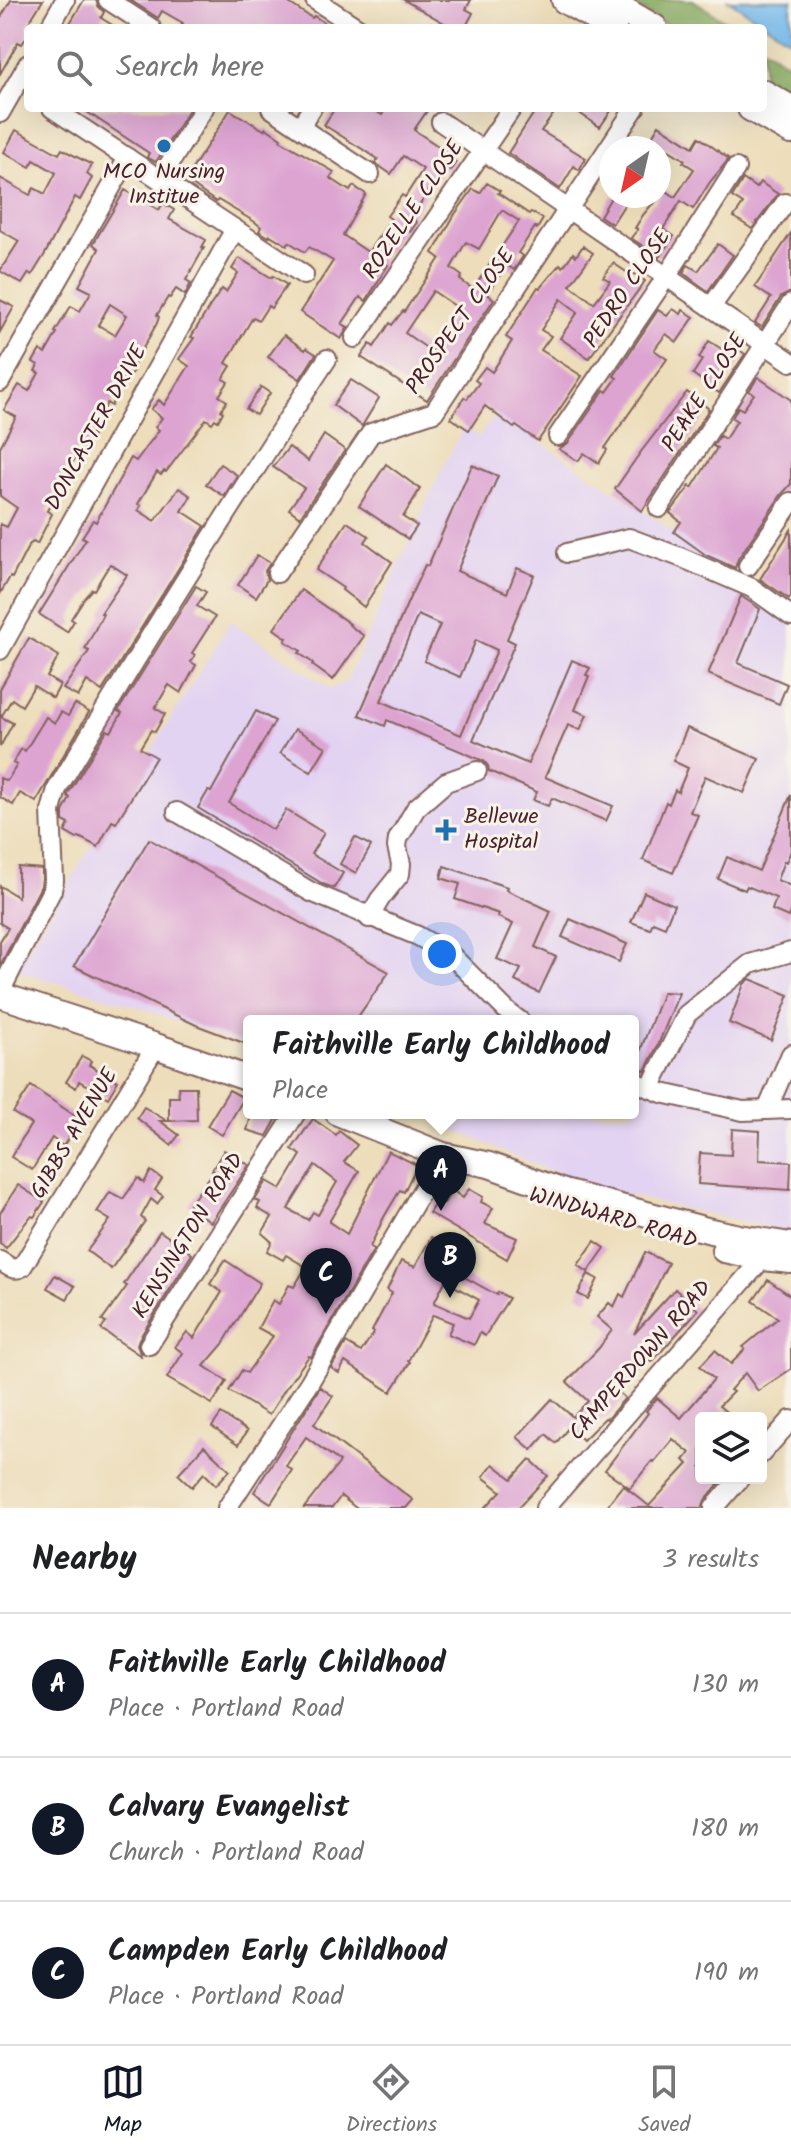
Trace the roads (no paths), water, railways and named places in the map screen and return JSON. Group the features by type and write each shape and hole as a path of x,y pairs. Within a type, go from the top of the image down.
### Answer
{"highway":[{"path":"565,0 606,24"},
{"path":"606,0 647,24"},
{"path":"767,95 791,109"},
{"path":"758,112 791,131"}],"main road":[{"path":"0,994 243,1077"},
{"name":"WINDWARD ROAD","path":"353,1119 443,1155 484,1179 562,1207 707,1246 774,1248 791,1261"}],"street":[{"path":"51,24 65,0"},
{"path":"108,0 145,24"},
{"path":"315,0 352,24"},
{"path":"0,113 22,88"},
{"path":"58,112 304,275"},
{"path":"160,179 202,112"},
{"path":"277,112 370,174"},
{"path":"300,127 309,112"},
{"name":"ROZELLE CLOSE","path":"355,338 509,112"},
{"name":"PROSPECT CLOSE","path":"277,573 371,433 434,412 632,112"},
{"path":"441,122 791,362"},
{"path":"0,382 128,158"},
{"name":"PEDRO CLOSE","path":"558,436 736,168"},
{"path":"711,307 785,203"},
{"name":"DONCASTER DRIVE","path":"0,650 235,229"},
{"name":"PEAKE CLOSE","path":"659,508 791,304"},
{"path":"0,994 52,890 51,811 57,789 177,589 327,359"},
{"path":"748,566 791,502"},
{"path":"567,553 629,538 752,588 791,616"},
{"path":"369,918 400,874 398,839 416,808 440,786 477,771"},
{"path":"177,812 311,892 418,936 451,955 512,1015"},
{"path":"791,952 750,964 687,1014 642,1084 662,1093 743,1111 791,1109"},
{"name":"GIBBS AVENUE","path":"0,1261 13,1268 22,1267 156,1046"},
{"path":"767,1110 791,1054"},
{"name":"KENSINGTON ROAD","path":"149,1345 292,1119"},
{"path":"227,1508 309,1383 443,1155"},
{"name":"CAMPERDOWN ROAD","path":"545,1508 774,1248"},
{"path":"767,1447 791,1420"},
{"path":"714,1508 735,1484"}],"water":[{"path":"728,0 791,0 791,40"}],"place":[{"name":"MCO Nursing Institue","path":"164,146"},
{"name":"Bellevue Hospital","path":"446,830"},
{"name":"Faithville Early Childhood","path":"441,1211"},
{"name":"Calvary Evangelist","path":"450,1298"},
{"name":"Campden Early Childhood","path":"326,1314"}]}
